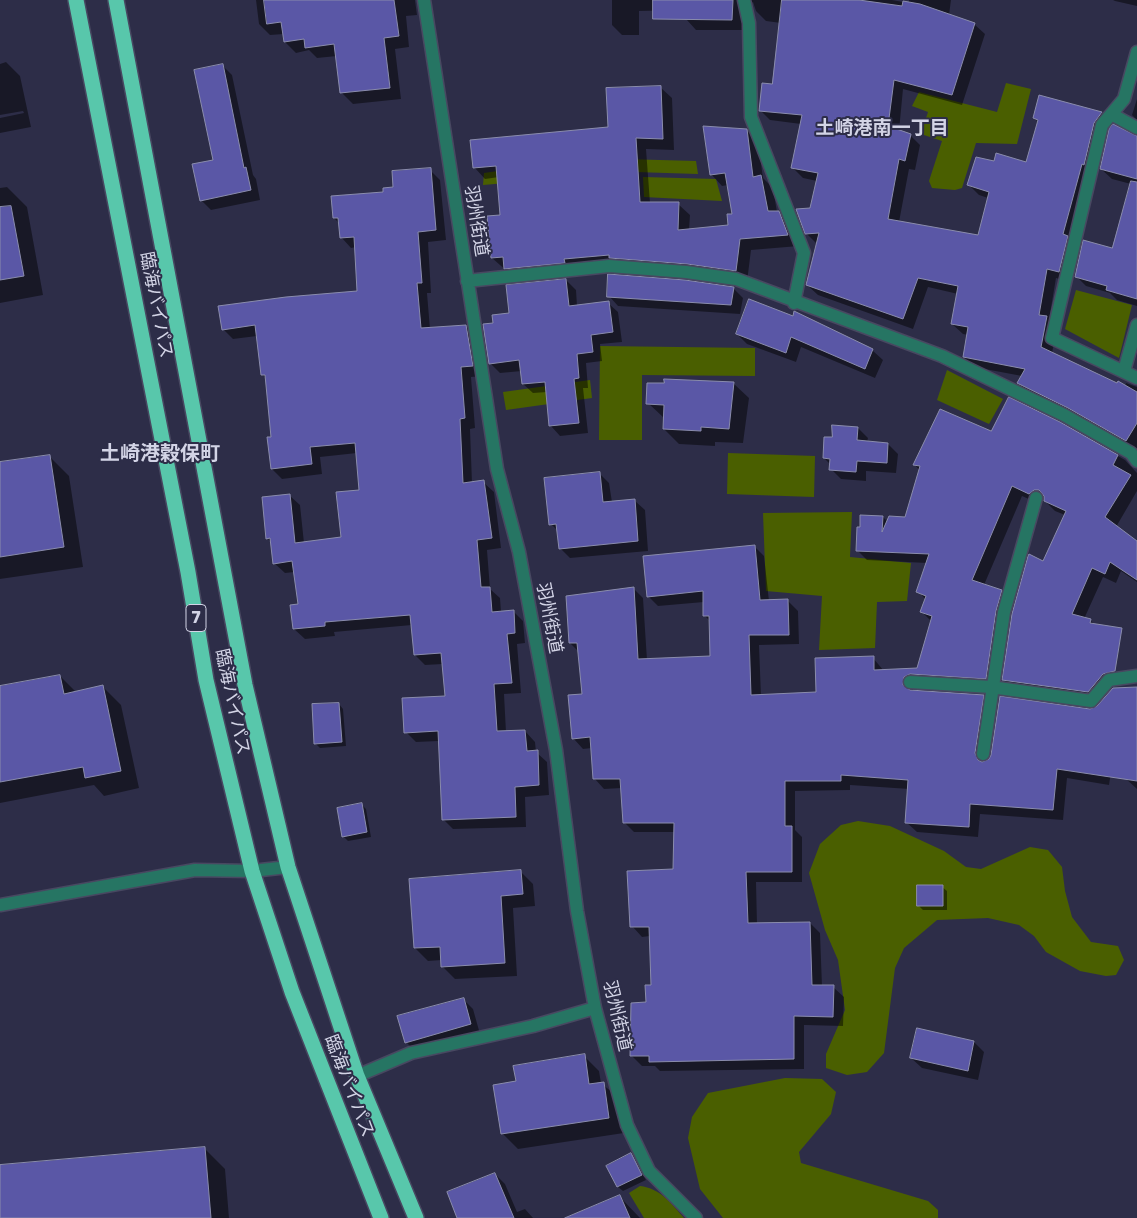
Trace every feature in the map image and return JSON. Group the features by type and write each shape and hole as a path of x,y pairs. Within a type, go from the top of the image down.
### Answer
{"highway":[{"name":"臨海バイパス","path":"76,0 164,444 206,680 252,872 292,992 380,1218"},
{"name":"臨海バイパス","path":"116,0 245,685 288,867 357,1076 416,1218"}],"street":[{"name":"羽州街道","path":"424,0 497,469 519,552 556,750 577,911 595,1008 627,1125 649,1171 696,1218"},
{"path":"744,0 749,23 751,117 804,253 794,303"},
{"path":"1137,52 1124,99 1113,115 1102,125 1052,338 1137,378"},
{"path":"1113,115 1137,128"},
{"path":"467,281 609,266 686,272 736,279 794,303 942,356 1064,415 1131,453 1137,461"},
{"path":"1124,371 1137,325"},
{"path":"984,754 991,687 1004,612 1036,498"},
{"path":"910,682 991,687 1091,701 1109,680 1137,676"},
{"path":"0,906 195,870 252,872 288,867"},
{"path":"357,1076 411,1053 533,1026 595,1008"}],"green space":[{"path":"1006,83 1031,89 1017,144 976,143 962,188 955,190 932,188 929,181 942,141 921,134 928,112 912,106 919,92 997,112"},
{"path":"587,158 696,161 698,174 635,172 483,185 484,173"},
{"path":"643,177 716,179 722,201 644,197"},
{"path":"1076,290 1132,305 1119,358 1065,329"},
{"path":"600,346 755,348 755,376 642,375 642,440 599,440"},
{"path":"947,370 1003,399 989,424 937,400"},
{"path":"590,380 592,398 506,410 503,392"},
{"path":"728,453 815,456 814,497 727,494"},
{"path":"852,512 850,557 911,563 907,601 877,602 875,648 819,650 822,596 766,591 763,513"},
{"path":"858,821 890,826 944,851 966,867 981,869 1030,847 1048,850 1062,867 1065,891 1072,917 1091,942 1118,946 1124,960 1116,975 1106,976 1080,971 1046,952 1034,936 1019,925 988,918 937,920 904,948 895,968 884,1053 867,1072 847,1075 826,1068 826,1054 845,1010 838,960 825,930 809,873 820,844 841,825"},
{"path":"785,1078 822,1079 836,1092 831,1114 799,1152 801,1163 928,1201 938,1210 938,1218 723,1218 700,1189 688,1138 692,1117 708,1093"},
{"path":"640,1186 660,1193 684,1218 644,1218 629,1193"}],"building":[{"path":"264,0 394,0 399,36 384,38 390,88 340,93 334,44 305,48 304,39 284,42 281,22 267,24"},
{"path":"653,0 733,0 732,20 653,19"},
{"path":"782,0 859,0 902,6 903,1 920,4 975,23 952,95 894,80 888,126 911,134 905,161 899,159 888,219 978,235 989,192 967,185 976,157 994,161 996,153 1026,162 1038,120 1033,118 1039,95 1102,112 1094,123 1084,165 1082,164 1063,234 1068,236 1059,272 1047,269 1039,315 1047,316 1041,347 1117,383 1118,381 1137,392 1137,423 1126,441 1068,408 1017,383 1025,369 963,357 968,327 951,324 958,286 918,278 903,319 806,285 819,233 805,234 796,209 810,208 818,173 791,168 802,115 759,111 762,83 772,84"},
{"path":"223,64 244,168 246,167 251,190 200,201 192,164 213,160 194,70"},
{"path":"661,86 663,139 636,138 640,202 679,202 678,230 728,225 727,214 732,214 725,173 710,175 703,126 747,129 753,177 761,175 768,211 779,211 788,235 740,239 736,271 687,264 609,258 609,255 564,259 565,263 504,269 503,257 491,258 487,216 500,215 496,166 473,168 470,140 608,127 606,88"},
{"path":"1113,124 1137,136 1137,179 1100,169 1109,129"},
{"path":"431,168 436,230 418,232 422,283 417,283 421,328 466,325 473,366 461,367 465,418 460,419 463,483 484,480 492,538 477,540 481,587 490,587 492,612 514,610 515,633 507,634 512,683 494,684 497,731 525,730 527,751 538,750 539,785 515,787 516,817 442,820 438,731 404,733 402,698 445,696 441,653 414,655 410,615 325,622 325,626 293,629 290,605 298,604 292,561 273,564 270,538 266,539 262,497 290,494 295,543 341,537 336,492 359,490 355,443 310,447 312,464 271,469 267,437 271,437 265,375 261,375 255,325 222,330 218,306 286,297 357,291 354,237 340,238 338,218 333,218 331,196 383,192 383,188 393,187 392,171"},
{"path":"1131,181 1137,182 1137,299 1106,290 1107,286 1075,277 1083,240 1112,248"},
{"path":"11,206 24,276 0,280 0,207"},
{"path":"608,274 685,280 734,287 731,305 607,297"},
{"path":"566,279 569,306 609,301 613,332 591,335 593,352 577,354 579,378 574,379 579,423 549,426 545,382 522,384 519,360 489,364 483,324 493,323 492,315 509,313 506,285"},
{"path":"749,299 793,316 794,311 873,349 865,369 791,337 786,353 736,334"},
{"path":"664,379 734,382 729,429 701,427 701,431 663,429 664,405 646,404 647,383 664,383"},
{"path":"1009,397 1060,422 1118,455 1113,465 1131,475 1105,517 1137,541 1137,580 1110,562 1105,574 1092,568 1072,614 1091,619 1090,623 1122,628 1115,671 1103,674 1088,692 1002,680 1012,614 1028,556 1029,554 1043,561 1066,511 1044,501 1044,496 1039,490 1034,490 1029,494 1012,486 972,580 1002,590 996,611 986,679 910,674 904,677 903,685 910,690 984,695 975,753 978,760 982,762 989,759 991,755 1000,696 1090,709 1097,706 1113,688 1137,687 1137,781 1057,769 1053,810 970,804 969,827 905,823 908,780 841,775 841,781 785,781 785,826 792,826 792,872 746,872 748,923 810,922 812,985 834,985 833,1017 794,1016 794,1059 649,1062 649,1056 630,1056 631,1003 646,1002 645,985 651,985 649,927 630,927 627,871 673,869 674,823 623,823 620,779 593,779 590,737 572,739 568,695 582,694 577,643 569,643 566,596 634,587 638,659 710,656 709,616 703,616 703,591 647,597 643,556 755,545 760,600 788,599 789,635 749,635 751,695 816,692 815,658 874,656 874,670 917,668 932,616 920,612 926,596 916,592 929,554 856,551 857,527 860,527 860,515 883,516 882,532 889,516 905,517 920,466 913,465 940,409 991,431"},
{"path":"832,425 858,427 857,440 888,443 887,463 857,461 856,472 829,470 830,459 823,458 824,437 832,437"},
{"path":"50,455 64,547 0,557 0,462"},
{"path":"600,472 603,502 635,499 638,541 559,549 556,524 549,525 544,478"},
{"path":"60,675 64,694 103,685 121,771 85,778 83,767 0,782 0,686"},
{"path":"339,703 342,742 314,744 312,704"},
{"path":"362,803 367,832 342,837 337,808"},
{"path":"521,870 523,894 501,896 505,963 441,967 440,947 414,948 409,879"},
{"path":"917,885 943,885 943,906 917,906"},
{"path":"464,998 471,1024 405,1043 397,1016"},
{"path":"917,1028 974,1041 968,1071 910,1058"},
{"path":"585,1054 589,1084 604,1082 609,1118 501,1134 493,1085 516,1081 513,1066"},
{"path":"205,1147 211,1218 0,1218 0,1165"},
{"path":"631,1153 642,1175 617,1187 606,1166"},
{"path":"495,1173 514,1218 457,1218 447,1192"},
{"path":"620,1195 630,1218 565,1218"}],"district":[{"name":"土崎港南一丁目","path":"882,129"},
{"name":"土崎港穀保町","path":"160,454"}]}
